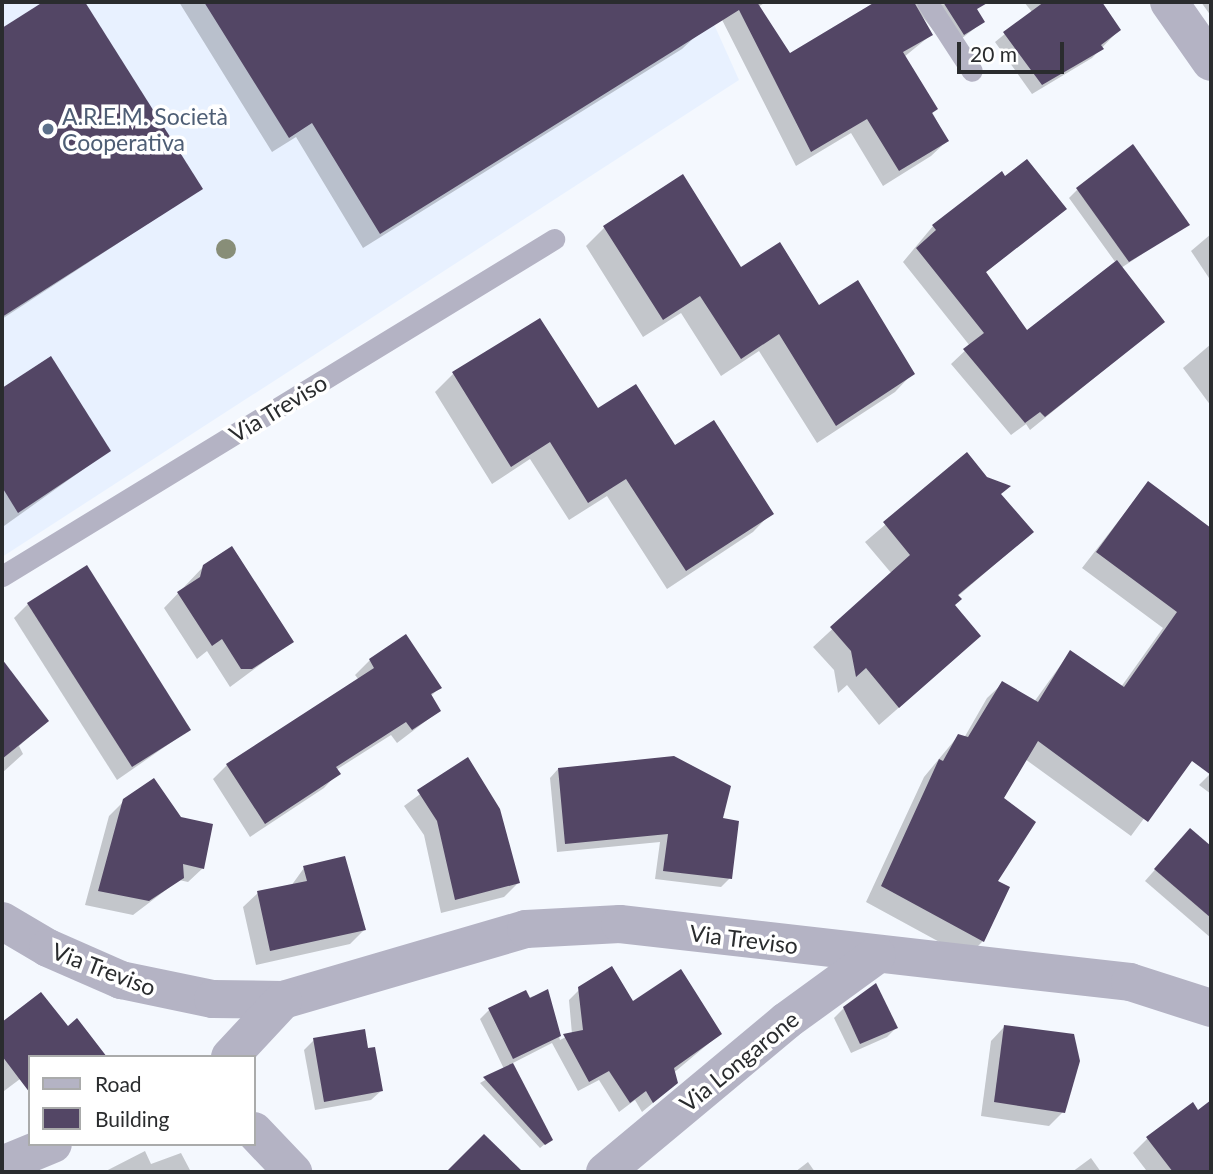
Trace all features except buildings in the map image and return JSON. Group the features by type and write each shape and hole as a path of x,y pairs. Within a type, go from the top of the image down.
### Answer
{"street":[{"path":"1169,2 1211,62"},
{"name":"Via Treviso","path":"5,929 121,980 170,993 283,1000 483,939 572,924 620,924 1130,982 1211,1007"},
{"name":"Via Longarone","path":"605,1172 786,1021 877,955"},
{"path":"232,1055 283,1000"},
{"path":"256,1133 293,1172"},
{"path":"2,1165 48,1146"}],"lane":[{"path":"927,2 972,71"},
{"name":"Via Treviso","path":"2,576 554,239"}],"shaded area":[{"path":"2,2 704,2 739,80 2,557"}],"place":[{"name":"A.R.E.M. Società Cooperativa","path":"48,129"}]}
